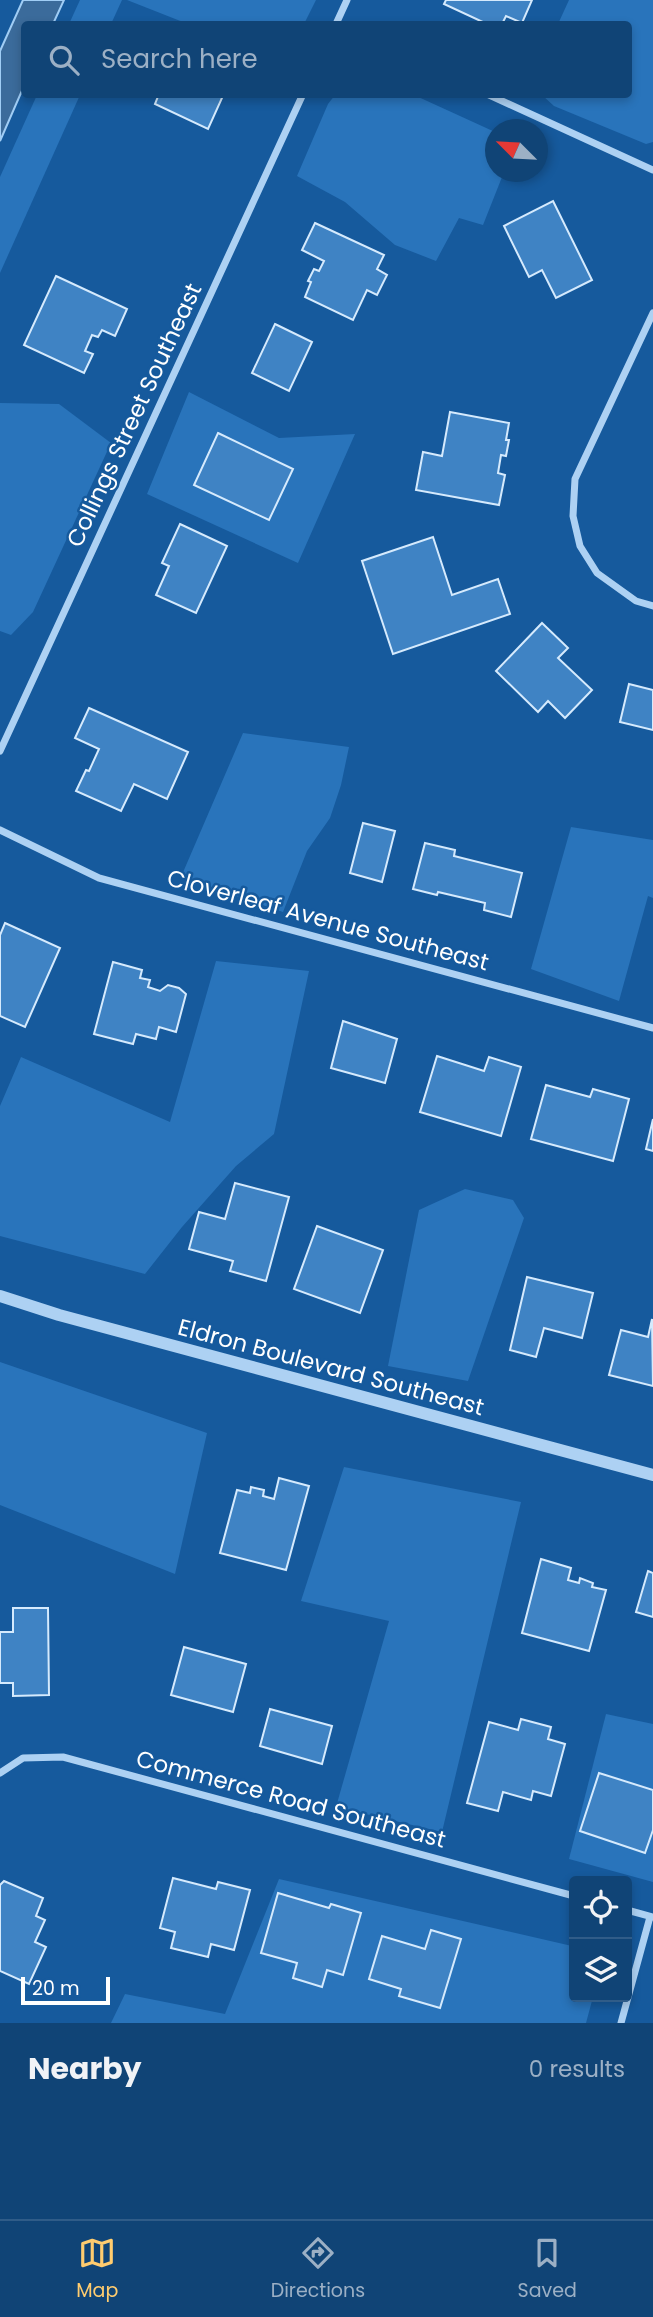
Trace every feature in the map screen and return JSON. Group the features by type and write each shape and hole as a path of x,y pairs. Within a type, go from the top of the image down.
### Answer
{"street":[{"path":"337,21 347,0"},
{"name":"Collings Street Southeast","path":"0,751 301,98"},
{"path":"496,98 653,170"},
{"path":"653,313 575,479 573,516 580,546 597,573 636,601 653,606"},
{"name":"Cloverleaf Avenue Southeast","path":"0,831 99,878 653,1028"},
{"name":"Eldron Boulevard Southeast","path":"0,1296 59,1315 653,1475"},
{"name":"Commerce Road Southeast","path":"0,1773 23,1758 63,1757 569,1895"},
{"path":"621,2023 652,1917 632,1911"}],"shaded area":[{"path":"23,0 64,0 54,21 21,21 21,93 0,141 0,51"},
{"path":"80,0 122,0 112,21 70,21"},
{"path":"127,0 316,0 306,21 180,21"},
{"path":"569,0 653,0 653,142 646,144 554,106 545,98 632,98 632,21 559,21"},
{"path":"36,98 79,98 0,273 0,177"},
{"path":"333,98 421,98 485,127 485,182 500,182 483,225 459,218 436,261 395,245 345,202 297,176"},
{"path":"189,392 279,438 355,434 298,563 147,494"},
{"path":"0,403 59,404 111,443 33,612 11,635 0,631"},
{"path":"243,733 349,747 330,818 307,851 283,912 181,877"},
{"path":"571,827 653,840 653,898 648,896 619,1001 531,969"},
{"path":"216,961 309,971 274,1134 236,1166 145,1274 0,1236 0,1106 21,1057 170,1122"},
{"path":"465,1189 513,1200 524,1218 468,1381 388,1366 419,1210"},
{"path":"0,1362 207,1433 175,1574 0,1505"},
{"path":"344,1467 521,1502 442,1832 336,1807 389,1621 301,1601"},
{"path":"606,1714 653,1724 653,1882 569,1859"},
{"path":"279,1879 569,1945 569,2002 592,2002 586,2023 111,2023 125,1994 225,2014"}],"building":[{"path":"446,0 532,0 523,21 506,16 504,21 481,21 444,4"},
{"path":"157,98 222,98 208,129 155,104"},
{"path":"553,201 592,280 556,298 542,270 529,277 504,226"},
{"path":"315,223 384,255 377,269 387,275 377,295 367,290 353,320 305,297 314,269 319,271 324,261 302,250"},
{"path":"56,276 127,309 115,336 102,330 98,337 92,335 85,351 93,354 84,373 24,345"},
{"path":"275,324 312,342 289,391 252,373"},
{"path":"450,412 509,423 506,456 501,455 498,473 505,475 499,505 416,490 423,452 442,456"},
{"path":"218,433 293,469 269,520 194,485"},
{"path":"180,524 227,546 196,613 156,595 169,566 162,563"},
{"path":"433,537 452,595 498,579 510,614 393,654 362,561"},
{"path":"542,623 568,648 558,658 592,690 565,718 548,701 538,712 496,671"},
{"path":"629,684 653,690 653,730 620,722"},
{"path":"89,708 188,752 167,799 134,784 121,811 76,791 99,749 75,738"},
{"path":"363,823 395,831 382,882 350,873"},
{"path":"425,843 455,850 454,856 522,873 511,917 484,910 485,903 413,889"},
{"path":"5,923 60,948 25,1027 0,1016 0,935"},
{"path":"113,962 142,970 140,978 150,980 148,987 160,991 168,985 179,988 186,994 176,1032 159,1027 156,1039 136,1034 133,1044 94,1034"},
{"path":"343,1021 397,1039 385,1083 331,1068"},
{"path":"437,1056 484,1071 489,1057 521,1067 501,1136 420,1112"},
{"path":"546,1085 590,1097 593,1089 629,1099 613,1161 531,1139"},
{"path":"653,1119 653,1151 646,1149"},
{"path":"235,1183 289,1197 266,1281 230,1271 233,1261 189,1249 199,1212 225,1219"},
{"path":"317,1226 383,1250 360,1313 294,1289"},
{"path":"527,1277 593,1293 582,1338 544,1328 536,1357 510,1350"},
{"path":"652,1319 653,1386 609,1375 621,1330 648,1337"},
{"path":"279,1478 309,1486 286,1570 220,1553 237,1490 250,1493 251,1487 264,1490 263,1496 274,1499"},
{"path":"541,1559 571,1568 568,1580 579,1583 580,1578 593,1583 592,1587 606,1590 589,1651 522,1633"},
{"path":"648,1571 653,1573 653,1617 636,1612"},
{"path":"13,1608 48,1608 49,1695 13,1696 13,1683 0,1683 0,1632 13,1632"},
{"path":"184,1647 246,1664 233,1712 171,1695"},
{"path":"270,1709 332,1726 322,1764 260,1746"},
{"path":"521,1719 551,1727 548,1739 565,1744 551,1796 533,1791 531,1800 503,1792 498,1811 467,1803 489,1722 518,1730"},
{"path":"599,1773 653,1790 653,1830 645,1853 580,1831"},
{"path":"173,1878 216,1889 218,1882 250,1890 234,1950 211,1944 208,1957 171,1948 175,1932 160,1928"},
{"path":"4,1881 43,1898 36,1916 45,1920 35,1942 46,1947 29,1984 0,1971 0,1885"},
{"path":"278,1893 329,1908 331,1904 361,1913 343,1975 327,1970 322,1987 293,1978 297,1963 261,1953"},
{"path":"431,1930 461,1939 440,2008 399,1996 401,1989 369,1979 382,1936 425,1949"}]}
